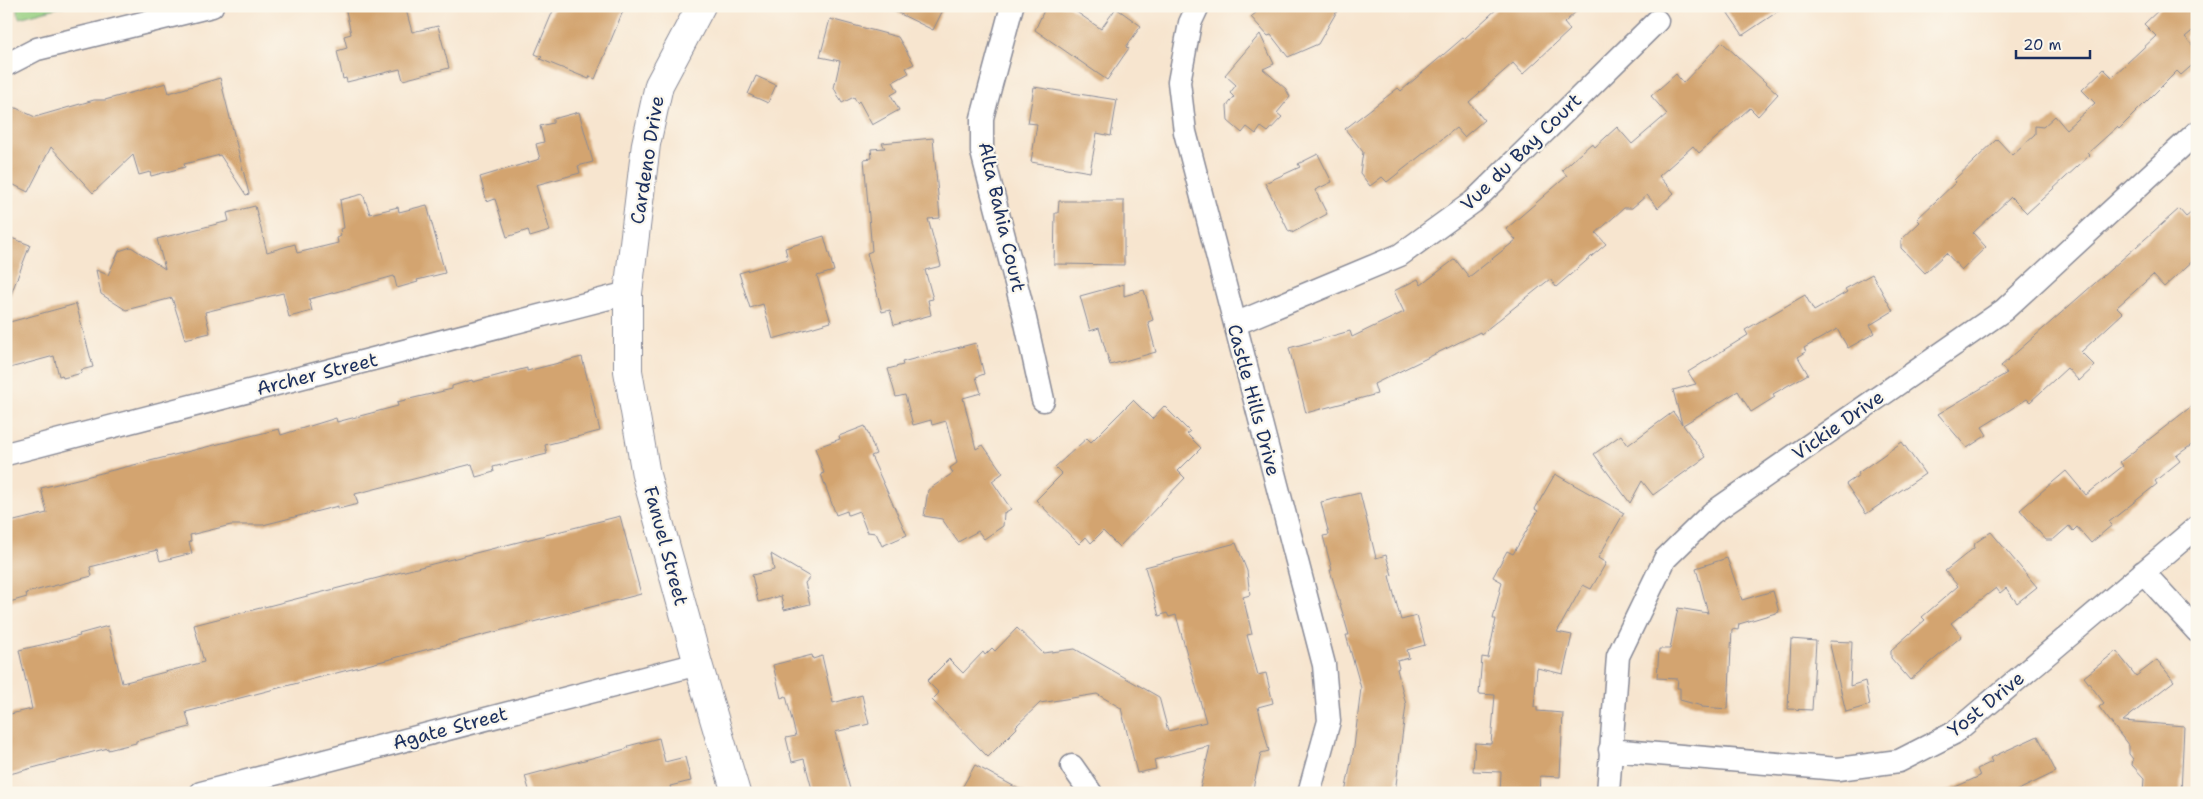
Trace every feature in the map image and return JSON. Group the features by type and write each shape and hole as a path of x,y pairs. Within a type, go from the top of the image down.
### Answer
{"street":[{"path":"6,65 37,49 212,6"},
{"name":"Cardeno Drive","path":"628,293 646,144 660,85 701,6"},
{"name":"Alta Bahia Court","path":"1012,6 982,118 982,152 1024,314 1043,400"},
{"name":"Castle Hills Drive","path":"1198,6 1190,23 1179,82 1184,123 1324,665 1329,721 1309,793"},
{"name":"Vue du Bay Court","path":"1235,324 1400,255 1474,202 1657,21"},
{"name":"Vickie Drive","path":"1608,793 1618,656 1665,559 1712,513 2004,310 2197,132"},
{"name":"Archer Street","path":"6,454 628,293"},
{"name":"Fanuel Street","path":"628,293 628,371 646,475 736,793"},
{"name":"Yost Drive","path":"1610,750 1838,769 1899,761 1954,733 2197,527"},
{"path":"2143,572 2197,631"},
{"name":"Agate Street","path":"202,793 698,664"},
{"path":"1072,766 1091,793"}],"green space":[{"path":"16,6 64,6 19,18"}],"building":[{"path":"365,6 405,6 412,32 438,26 449,68 403,80 400,69 347,82 346,78 343,79 337,51 347,48 344,36 351,34 346,11"},
{"path":"555,6 625,6 595,79 590,76 589,79 540,59 542,57 535,54"},
{"path":"884,6 945,6 933,30"},
{"path":"1046,6 1068,6 1101,29 1116,8 1141,26 1126,47 1129,48 1107,80 1035,30"},
{"path":"1264,6 1340,6 1318,44 1288,57 1271,35 1268,36 1251,17"},
{"path":"1500,6 1582,6 1564,23 1570,30 1523,74 1513,63 1469,102 1484,120 1464,137 1456,128 1387,182 1382,177 1370,186 1360,173 1363,152 1345,129 1398,88 1401,91"},
{"path":"1723,6 1786,6 1743,35"},
{"path":"2163,6 2197,6 2197,27 2185,37 2197,50 2197,61 2181,75 2177,71 2119,129 2117,127 2088,153 2090,155 2027,213 2011,197 1973,233 1986,247 1962,270 1946,253 1925,273 1901,248 1901,240 1920,222 1917,219 1997,139 2012,155 2035,134 2035,126 2043,127 2055,116 2066,129 2095,103 2082,90 2104,69 2112,77 2156,36 2144,24"},
{"path":"830,19 898,37 914,64 906,68 909,73 893,82 898,91 891,95 899,110 872,125 859,101 857,103 854,97 842,103 834,88 840,61 820,57"},
{"path":"1260,34 1274,64 1263,69 1286,89 1290,97 1277,113 1282,117 1268,132 1261,127 1256,134 1247,127 1242,133 1228,121 1227,106 1234,97 1230,93 1236,85 1225,75"},
{"path":"1722,42 1778,94 1758,116 1750,108 1699,153 1693,146 1659,176 1674,193 1658,208 1647,195 1632,208 1624,208 1596,233 1606,244 1556,287 1550,279 1481,334 1480,332 1374,384 1377,394 1306,413 1289,348 1350,331 1352,337 1404,312 1394,291 1418,279 1421,285 1455,259 1469,277 1516,240 1506,229 1567,176 1562,170 1592,143 1595,147 1617,127 1632,144 1667,114 1651,96 1676,74 1683,83"},
{"path":"756,76 776,85 768,103 748,94"},
{"path":"220,78 249,194 246,195 220,155 184,164 185,167 151,176 150,172 139,175 133,155 93,193 51,147 28,192 6,181 6,106 13,110 14,107 35,117 94,100 105,100 166,83 169,93"},
{"path":"1034,87 1117,100 1111,136 1097,133 1090,172 1031,162 1037,124 1028,123"},
{"path":"579,112 593,162 578,166 580,173 536,185 550,231 530,237 528,230 507,237 495,199 487,202 480,177 540,159 536,144 544,142 540,126 553,123 553,119"},
{"path":"933,138 940,218 928,219 941,266 925,270 933,299 928,300 931,315 894,325 890,310 882,312 867,253 872,251 864,159 872,158 871,149 885,148 882,143"},
{"path":"1318,154 1332,182 1315,190 1327,214 1292,233 1292,231 1289,232 1265,183 1300,167 1298,164"},
{"path":"363,194 370,214 398,207 399,212 427,205 445,273 417,280 418,282 397,288 394,276 309,299 312,311 289,317 283,293 205,312 210,333 185,339 172,298 126,310 101,294 96,270 108,275 119,251 131,247 165,269 157,239 229,221 227,213 255,206 267,252 295,244 297,253 338,243 337,238 341,236 340,229 344,228 340,200"},
{"path":"1059,201 1124,201 1124,265 1054,264 1055,213 1058,213"},
{"path":"2197,208 2197,257 2164,287 2153,275 2117,307 2123,313 2081,352 2095,366 2079,381 2067,368 2030,402 2027,399 1982,427 1987,435 1967,448 1938,414 2007,373 2001,366 2179,209 2186,217"},
{"path":"6,236 30,245 8,302 6,302"},
{"path":"824,236 834,271 817,276 831,322 773,339 763,304 750,308 739,273 788,259 785,248"},
{"path":"1872,274 1893,311 1870,325 1875,333 1848,348 1837,329 1804,348 1806,352 1798,357 1808,374 1773,394 1775,397 1751,412 1738,391 1683,425 1706,457 1653,495 1642,481 1630,503 1594,454 1621,435 1628,445 1673,412 1682,424 1673,390 1696,384 1688,372 1748,335 1745,330 1805,295 1814,311 1847,292 1845,289"},
{"path":"1124,284 1124,296 1144,290 1153,320 1148,322 1156,352 1110,365 1099,328 1090,331 1080,296"},
{"path":"76,304 93,367 81,370 82,373 63,378 62,375 59,376 54,356 6,369 6,323"},
{"path":"976,343 984,374 976,377 981,393 963,398 976,449 983,445 1003,473 992,481 1011,509 1004,513 1003,526 984,539 978,531 958,542 942,519 924,516 928,490 953,473 950,468 957,463 946,421 932,425 931,420 913,425 905,395 896,397 888,369 903,365 902,362"},
{"path":"582,357 600,431 545,445 547,454 493,467 494,472 476,477 472,464 355,494 358,504 338,509 338,506 263,525 231,525 190,535 191,541 189,542 192,553 160,561 157,550 90,567 92,576 26,593 27,597 6,603 6,523 47,513 41,488 279,429 281,435 336,418 337,422 398,406 397,402 452,389 452,386 472,380 473,382 527,368 527,371"},
{"path":"1133,400 1152,419 1164,406 1190,432 1187,434 1201,448 1178,471 1185,478 1119,547 1103,531 1091,543 1086,537 1079,544 1036,500 1062,474 1055,467 1087,438 1091,442"},
{"path":"2197,402 2197,441 2176,456 2180,461 2155,481 2157,484 2109,522 2112,525 2091,543 2077,527 2073,531 2069,526 2053,540 2046,540 2020,510 2066,471 2086,495 2123,466 2120,462"},
{"path":"865,426 876,454 871,456 907,535 882,546 876,533 867,532 859,511 848,515 847,511 836,515 821,474 824,473 815,448 840,439 839,436"},
{"path":"1902,442 1925,474 1866,514 1846,484 1859,475 1858,473"},
{"path":"1555,474 1624,513 1598,558 1606,563 1591,589 1583,585 1557,632 1572,635 1563,674 1537,668 1534,707 1537,707 1537,711 1563,713 1560,777 1540,776 1539,793 1500,793 1501,772 1473,771 1475,743 1491,744 1495,695 1479,694 1482,657 1488,658 1496,619 1493,619 1502,582 1493,577 1507,551 1513,554 1538,511 1535,509"},
{"path":"1360,493 1376,558 1386,555 1392,575 1389,576 1401,620 1417,616 1425,645 1407,650 1409,658 1397,661 1399,668 1397,669 1406,705 1395,793 1345,793 1354,747 1361,688 1346,635 1349,635 1330,570 1332,570 1323,536 1329,535 1321,502"},
{"path":"620,516 641,594 186,712 190,727 136,741 136,743 108,750 108,748 6,775 6,715 32,709 19,650 80,636 79,634 108,626 122,683 204,662 194,625"},
{"path":"1991,532 2037,587 2017,603 2006,588 2000,593 1996,588 1951,623 1962,636 1910,680 1891,658 1891,650 1925,620 1922,617 1958,586 1945,571 1974,548 1975,543"},
{"path":"1236,543 1247,571 1250,595 1243,597 1252,634 1247,635 1258,675 1266,673 1273,703 1258,707 1269,751 1261,753 1252,793 1199,793 1210,746 1154,760 1156,769 1137,773 1121,708 1097,694 1040,703 988,757 932,700 939,693 927,681 949,659 963,673 983,652 985,655 992,648 995,651 1017,628 1043,653 1075,649 1159,697 1168,731 1206,722 1176,615 1169,617 1167,613 1159,616 1145,567"},
{"path":"771,554 810,577 805,583 810,604 784,610 781,596 758,602 752,575 774,570"},
{"path":"1727,558 1742,600 1773,591 1779,612 1739,624 1738,630 1732,629 1728,709 1702,707 1680,700 1680,688 1677,688 1678,679 1657,678 1659,649 1670,649 1678,608 1708,613 1696,568"},
{"path":"1791,639 1816,641 1812,710 1788,709"},
{"path":"1829,641 1852,642 1850,686 1865,681 1870,705 1846,712"},
{"path":"2116,651 2136,676 2157,660 2174,681 2123,721 2184,726 2181,793 2143,793 2144,778 2132,765 2133,759 2129,754 2129,746 2099,707 2104,703 2084,677"},
{"path":"812,655 813,659 822,656 833,703 862,695 869,724 835,732 851,793 813,793 804,759 792,762 786,738 796,736 786,696 781,698 773,665"},
{"path":"2038,736 2056,772 2012,793 1942,793 1980,776 1977,769 1992,762 1990,758"},
{"path":"659,738 665,762 685,757 691,781 670,786 672,793 530,793 525,776"},
{"path":"975,765 1026,793 959,793"}]}
